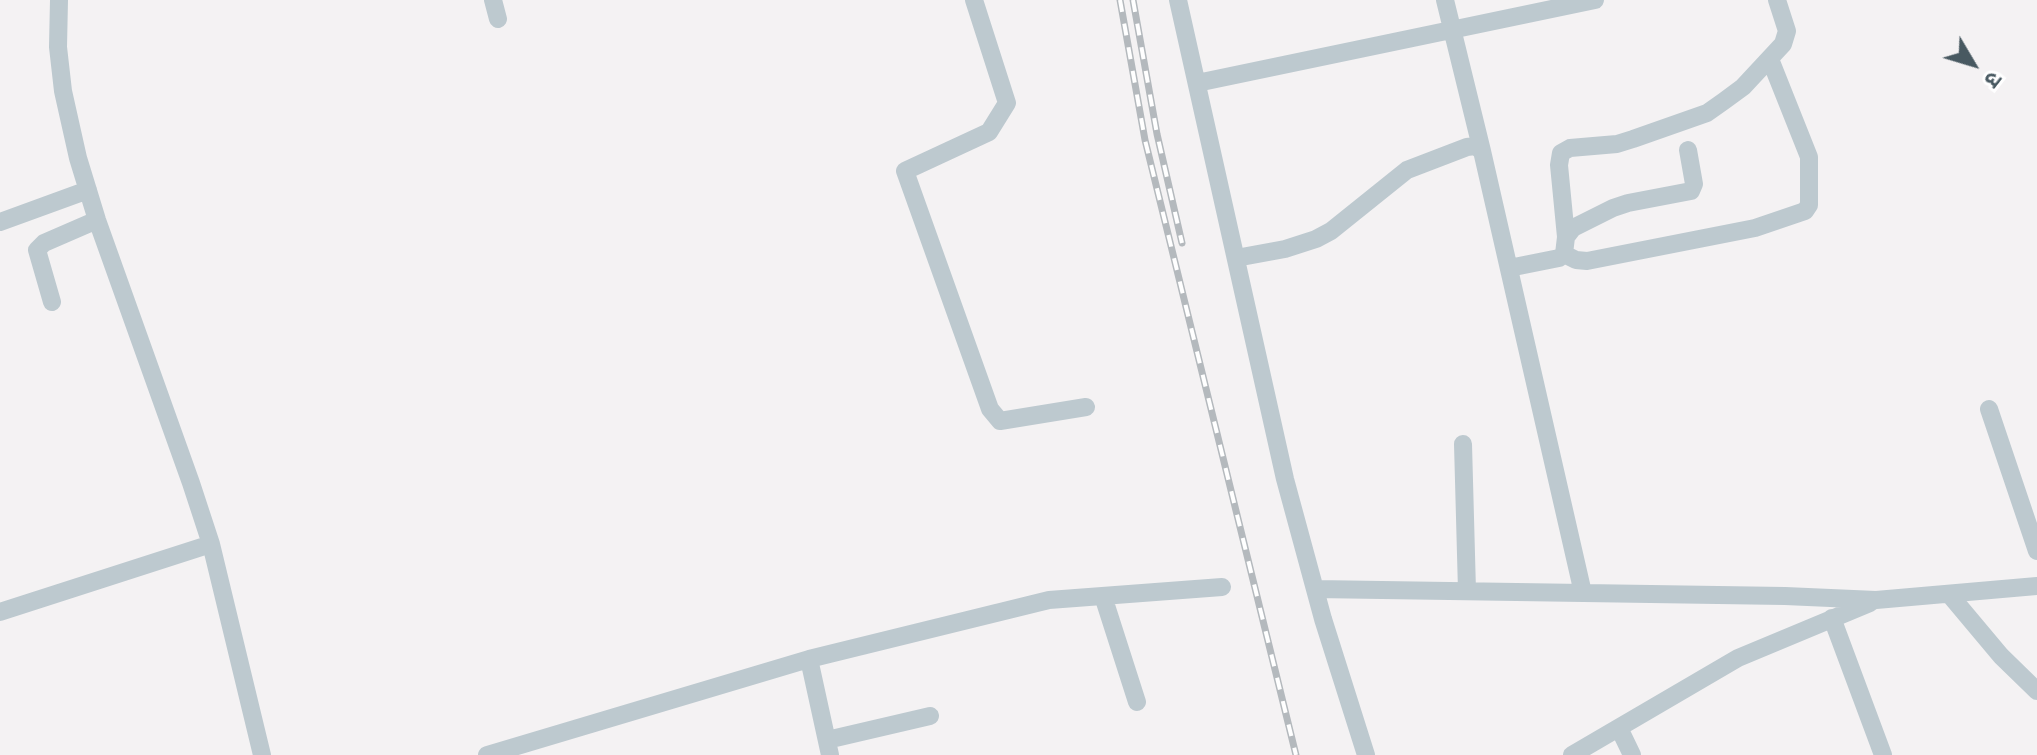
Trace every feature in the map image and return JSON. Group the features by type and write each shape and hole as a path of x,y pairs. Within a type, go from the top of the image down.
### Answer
{"street":[{"path":"59,0 58,47 63,91 88,190 211,544 262,755"},
{"path":"493,0 498,19"},
{"path":"974,0 1007,103 989,132 905,171 990,409 1000,421 1086,407"},
{"path":"1178,0 1285,479 1366,755"},
{"path":"1445,0 1583,593"},
{"path":"1197,83 1595,0"},
{"path":"1770,59 1809,157 1809,205 1805,211 1755,228 1587,261 1576,260 1565,245 1559,165 1559,157 1564,150 1617,144 1707,113 1743,87 1787,37 1786,24 1777,0"},
{"path":"1236,258 1285,249 1316,239 1331,231 1407,170 1467,147 1475,146 1482,151"},
{"path":"1509,268 1556,259 1576,225 1628,203 1691,191 1694,184 1688,150"},
{"path":"0,222 88,190"},
{"path":"52,302 37,250 44,243 97,220"},
{"path":"1989,409 2037,551"},
{"path":"1463,444 1467,591"},
{"path":"0,612 211,544"},
{"path":"1315,589 1876,600 2037,586"},
{"path":"487,755 809,659 1049,600 1222,587"},
{"path":"1949,594 2001,656 2037,691"},
{"path":"1103,596 1137,702"},
{"path":"1572,755 1738,658 1876,600"},
{"path":"1832,618 1883,755"},
{"path":"809,659 829,748 930,716"},
{"path":"1619,728 1632,755"}],"railway":[{"path":"1120,0 1145,140 1296,755"},
{"path":"1133,0 1157,134 1182,243"}]}
